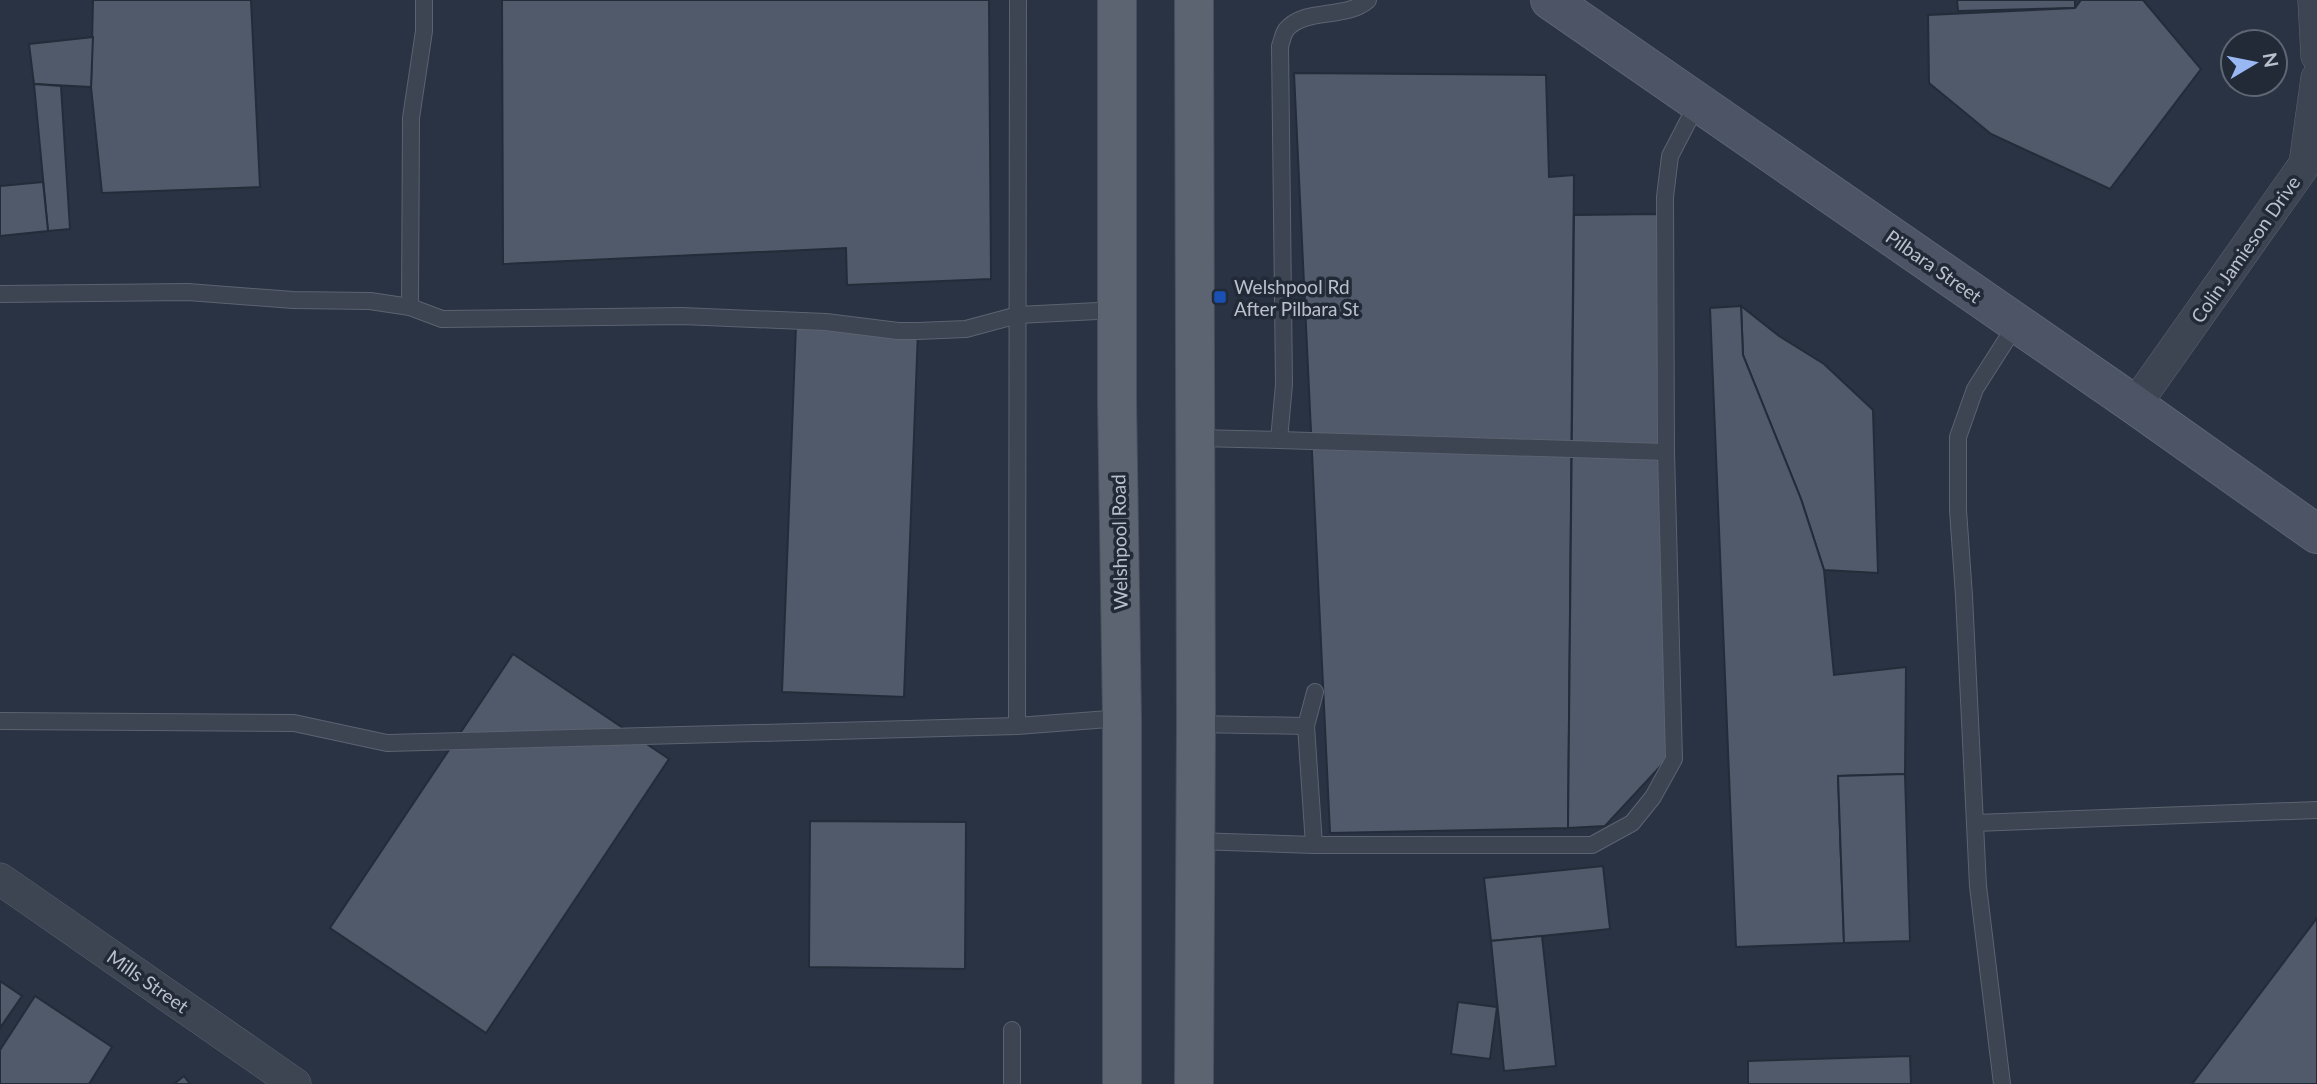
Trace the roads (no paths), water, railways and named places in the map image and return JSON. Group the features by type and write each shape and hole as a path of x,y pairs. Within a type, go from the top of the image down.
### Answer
{"main road":[{"name":"Welshpool Road","path":"1118,0 1117,310 1122,718 1122,1084"},
{"path":"1194,0 1194,1084"},
{"name":"Pilbara Street","path":"1550,0 2317,534"}],"street":[{"path":"2314,0 2317,56"},
{"name":"Colin Jamieson Drive","path":"2135,405 2305,164 2317,78"},
{"name":"Mills Street","path":"0,879 295,1084"}],"lane":[{"path":"410,307 411,118 424,31 424,0"},
{"path":"1017,726 1018,0"},
{"path":"1279,440 1284,384 1280,46 1286,30 1306,17 1339,12 1362,5 1368,0"},
{"path":"1195,841 1314,845 1592,845 1632,823 1653,797 1674,759 1666,453 1665,197 1670,156 1698,103"},
{"path":"0,294 188,292 293,300 370,301 410,307 442,319 682,316 827,322 898,331 966,329 1018,315 1117,310"},
{"path":"2002,1084 1978,886 1958,510 1958,437 1975,389 2017,323"},
{"path":"1196,438 1666,453"},
{"path":"1314,845 1306,726 1315,692"},
{"path":"0,721 294,723 387,743 1017,726 1122,718"},
{"path":"1196,724 1306,726"},
{"path":"1975,823 2317,810"},
{"path":"1012,1030 1012,1084"}],"place":[{"name":"Welshpool Rd After Pilbara St","path":"1220,297"}]}
